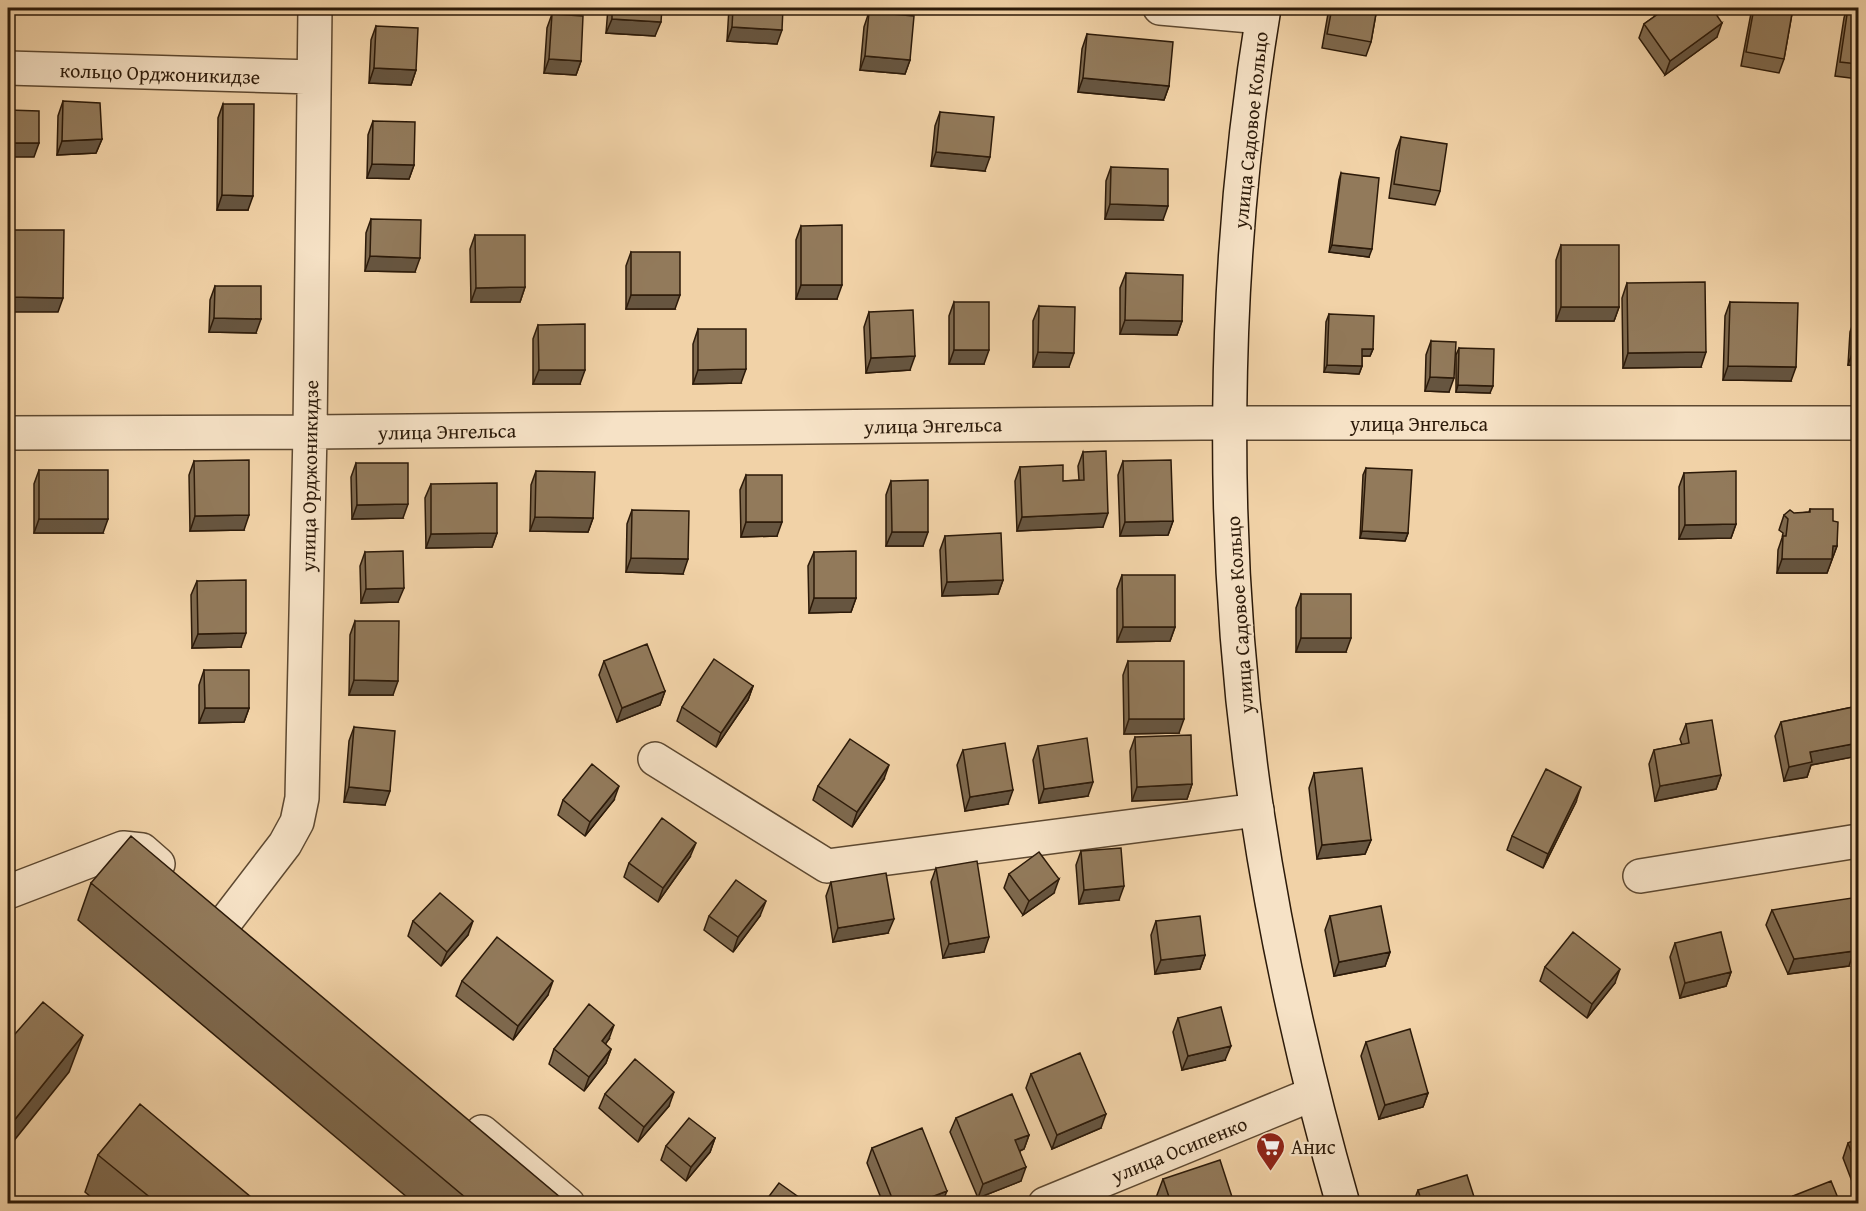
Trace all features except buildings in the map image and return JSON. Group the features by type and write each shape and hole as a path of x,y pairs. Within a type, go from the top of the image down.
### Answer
{"street":[{"name":"улица Орджоникидзе","path":"8,892 123,848 142,850 236,929 297,822 302,798 310,432 315,8"},
{"name":"улица Садовое Кольцо","path":"1160,8 1263,12 1239,219 1234,287 1231,422 1237,610 1257,810 1284,966 1313,1094 1343,1203"},
{"name":"кольцо Орджоникидзе","path":"8,68 313,77"},
{"name":"улица Энгельса","path":"8,433 1231,422 1858,423"},
{"path":"655,759 827,866 1257,810"},
{"path":"1640,876 1858,841"},
{"name":"улица Осипенко","path":"1045,1203 1313,1094"},
{"path":"457,1112 568,1203"}],"place":[{"name":"Анис","path":"1270,1172"}]}
